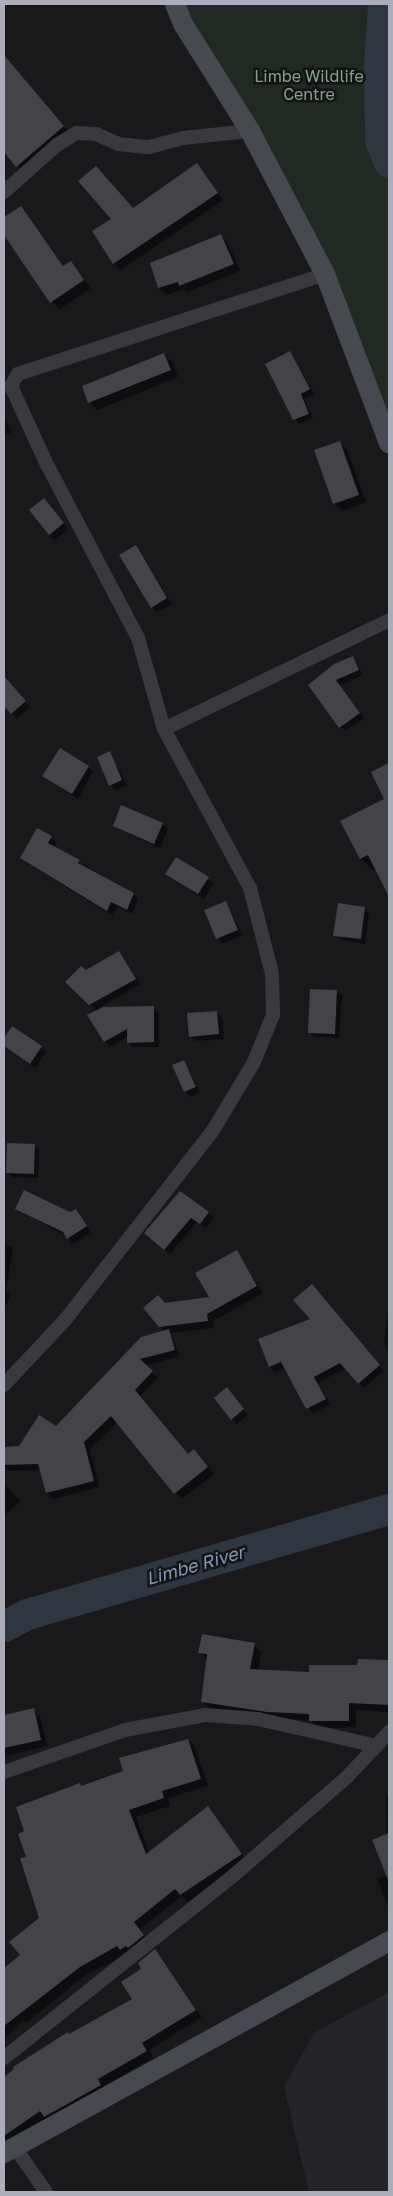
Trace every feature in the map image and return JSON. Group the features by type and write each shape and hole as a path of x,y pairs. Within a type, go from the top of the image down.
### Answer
{"street":[{"path":"175,4 183,24 250,131 325,274 389,443"},
{"path":"4,192 57,145 76,133 96,134 118,144 148,147 183,138 250,131"},
{"path":"4,1385 65,1320 212,1132 254,1062 273,1015 272,974 250,888 164,729 138,638 47,465 11,386 18,374 325,274"},
{"path":"164,729 389,620"},
{"path":"4,1772 126,1730 204,1715 258,1719 377,1746"},
{"path":"4,2058 234,1875 347,1777 389,1732"},
{"path":"46,2192 9,2150 389,1942"}],"shaded area":[{"path":"389,1992 389,2192 309,2192 284,2087 314,2033"}],"green space":[{"name":"Limbe Wildlife Centre","path":"164,4 389,4 389,424 234,115"}],"building":[{"path":"4,55 64,126 16,167 4,152"},
{"path":"197,163 218,193 113,264 92,231 111,219 78,181 96,166 133,208"},
{"path":"21,206 63,266 71,261 84,280 50,303 4,235 4,217"},
{"path":"221,234 234,264 179,286 178,282 158,288 150,263"},
{"path":"290,351 310,389 301,394 309,414 293,420 265,364"},
{"path":"164,353 171,370 88,403 82,386"},
{"path":"340,441 359,495 333,504 314,450"},
{"path":"44,498 64,523 49,535 29,510"},
{"path":"136,545 167,598 151,608 119,555"},
{"path":"353,656 359,670 336,680 360,713 339,728 308,685 334,664"},
{"path":"4,676 26,701 11,714 4,706"},
{"path":"60,748 89,766 72,794 42,776"},
{"path":"110,751 122,780 109,786 97,757"},
{"path":"389,763 389,897 368,855 360,859 340,821 384,799 371,772"},
{"path":"121,805 163,823 154,844 113,826"},
{"path":"37,828 52,836 48,843 80,860 78,863 134,893 127,910 111,902 107,911 20,858"},
{"path":"176,857 209,877 198,894 165,874"},
{"path":"226,901 238,930 216,939 204,910"},
{"path":"338,903 365,907 361,939 333,936"},
{"path":"119,951 136,979 89,1005 65,982 81,966 86,970"},
{"path":"310,989 337,990 335,1034 308,1033"},
{"path":"154,1006 154,1042 127,1043 127,1029 104,1042 87,1015 103,1007"},
{"path":"217,1011 219,1034 189,1037 187,1013"},
{"path":"12,1026 42,1046 30,1064 4,1046 4,1038"},
{"path":"184,1060 196,1087 184,1092 172,1065"},
{"path":"7,1143 35,1144 34,1174 6,1173"},
{"path":"24,1190 70,1212 76,1209 87,1226 67,1239 63,1232 15,1209"},
{"path":"180,1191 209,1212 200,1224 191,1218 164,1250 144,1233"},
{"path":"237,1250 257,1286 207,1314 208,1321 159,1327 143,1308 158,1295 165,1303 209,1297 195,1273"},
{"path":"312,1284 380,1365 358,1384 340,1363 314,1377 326,1399 306,1409 281,1362 269,1367 258,1339 310,1319 293,1300"},
{"path":"169,1329 175,1350 140,1359 153,1371 135,1390 188,1454 194,1449 208,1467 174,1494 111,1416 84,1442 94,1481 46,1493 38,1464 4,1465 4,1447 19,1446 39,1415 56,1426 141,1337"},
{"path":"227,1387 244,1409 231,1420 214,1398"},
{"path":"202,1634 255,1643 250,1669 309,1672 309,1665 357,1665 358,1659 389,1660 389,1705 349,1703 349,1721 309,1721 309,1714 267,1712 201,1702 207,1654 198,1653"},
{"path":"34,1708 41,1740 4,1748 4,1715"},
{"path":"188,1739 201,1779 162,1791 164,1798 129,1810 146,1854 208,1806 242,1854 180,1895 175,1889 134,1922 144,1935 128,1948 126,1946 120,1950 117,1946 80,1967 4,2026 4,1968 20,1955 9,1942 39,1918 20,1858 26,1857 18,1834 24,1831 16,1807 80,1783 81,1786 123,1771 119,1758"},
{"path":"389,1833 389,1882 372,1840"},
{"path":"155,1949 196,2010 142,2043 147,2051 98,2079 101,2085 44,2117 40,2111 4,2136 4,2077 14,2069 13,2067 68,2032 69,2034 132,1999 121,1982 141,1969 138,1963"}],"waterway":[{"name":"Limbe River","path":"383,4 379,64 380,140 389,162"},
{"name":"Limbe River","path":"4,1626 27,1614 389,1509"}]}
